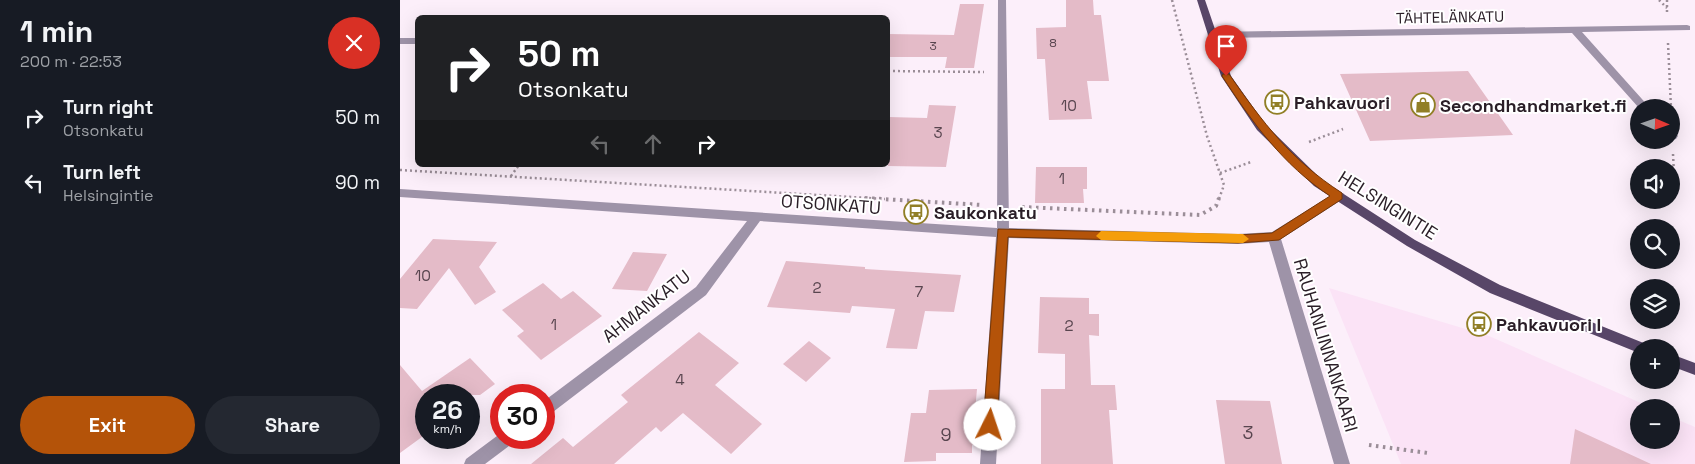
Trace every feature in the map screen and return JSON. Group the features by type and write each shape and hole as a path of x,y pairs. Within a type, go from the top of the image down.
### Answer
{"main road":[{"name":"HELSINGINTIE","path":"1201,0 1226,76 1261,127 1318,183 1411,243 1495,289 1630,344"},
{"path":"1680,363 1695,369"}],"street":[{"path":"988,464 1002,232 1002,0"},
{"name":"TÄHTELÄNKATU","path":"1212,35 1688,28"},
{"path":"1575,30 1637,99"},
{"path":"400,40 415,41"},
{"name":"OTSONKATU","path":"400,194 1002,232 1238,239 1274,237 1339,196"},
{"name":"AHMANKATU","path":"555,402 702,291 757,218"},
{"name":"RAUHANLINNANKAARI","path":"1274,237 1342,464"},
{"path":"472,464 492,449"}],"path":[{"path":"400,170 1002,207 1200,215 1216,206 1224,185 1207,136 1172,0"},
{"path":"1667,0 1671,99"},
{"path":"890,71 1002,72"},
{"path":"1309,142 1343,129"},
{"path":"1220,173 1251,162"},
{"path":"511,177 518,167"},
{"path":"1369,445 1428,453"}],"shaded area":[{"path":"1329,288 1489,336 1632,399 1630,399 1630,449 1680,449 1680,421 1695,427 1695,464 1401,464"}],"building":[{"path":"1066,0 1093,0 1094,15 1101,15 1109,81 1087,81 1092,119 1049,120 1045,59 1037,59 1036,28 1066,27"},
{"path":"960,4 984,4 974,68 945,68 947,57 890,57 890,34 954,35"},
{"name":"Secondhandmarket.fi","path":"1468,71 1513,135 1370,141 1340,74"},
{"path":"929,105 956,106 946,167 890,166 890,117 927,118"},
{"path":"1036,167 1087,167 1087,189 1083,189 1084,203 1035,203"},
{"path":"433,239 497,242 479,267 496,292 475,305 449,268 417,309 400,308 400,279"},
{"path":"633,252 667,254 647,291 612,289"},
{"path":"786,261 865,267 865,269 961,275 954,312 925,311 917,349 886,348 895,309 852,306 850,313 767,307"},
{"path":"543,283 561,299 573,291 602,316 541,360 517,336 524,331 502,310"},
{"path":"1040,297 1089,298 1089,314 1099,314 1099,336 1089,335 1091,385 1115,385 1117,410 1109,410 1113,464 1041,464 1041,389 1065,389 1065,354 1038,353"},
{"path":"699,332 739,363 715,385 762,424 731,454 683,413 661,432 656,427 614,464 531,464 549,449 555,449 555,444 563,438 573,447 628,402 621,395"},
{"path":"809,341 831,358 806,382 783,364"},
{"path":"470,358 495,384 490,384 490,388 480,395 480,384 432,384"},
{"path":"400,365 416,384 415,442 400,453"},
{"path":"977,389 974,423 981,423 979,445 972,445 972,453 936,453 936,461 904,462 911,413 926,413 929,390"},
{"path":"1216,400 1270,401 1282,464 1225,464"},
{"path":"1575,429 1651,464 1570,464"}],"slow traffic":[{"path":"1101,236 1243,239"}],"place":[{"name":"Pahkavuori","path":"1277,102"},
{"name":"Secondhandmarket.fi","path":"1423,105"},
{"name":"Saukonkatu","path":"916,212"},
{"name":"Pahkavuori I","path":"1479,324"}],"route":[{"path":"990,425 1002,232 1238,239 1274,237 1339,196 1318,183 1283,151 1261,127 1226,76"}]}
